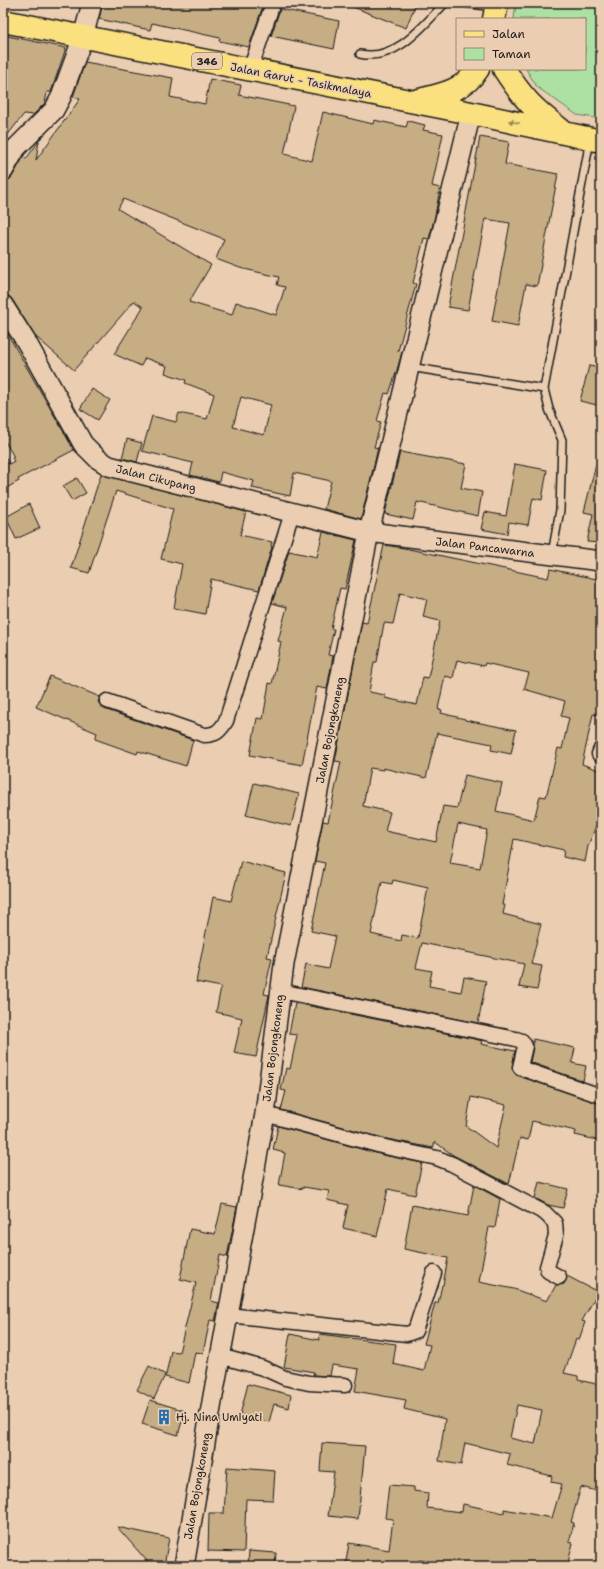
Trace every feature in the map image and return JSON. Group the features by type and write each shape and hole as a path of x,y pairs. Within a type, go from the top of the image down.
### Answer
{"main road":[{"path":"3,171 16,148 54,110 61,97 84,37 92,3"},
{"name":"Jalan Garut - Tasikmalaya","path":"3,21 596,139"},
{"path":"412,102 444,95 461,86 477,70"},
{"path":"471,113 483,70"},
{"path":"505,70 520,95 540,114 566,133"},
{"name":"Jalan Bojongkoneng","path":"184,1566 264,1114 280,991 369,532 471,113"},
{"name":"Jalan Cikupang","path":"3,305 27,342 83,444 98,459 109,466 369,532"},
{"name":"Jalan Pancawarna","path":"369,532 601,561"}],"street":[{"path":"250,70 273,3"},
{"path":"107,701 204,735 213,735 220,731 226,721 292,513"},
{"path":"280,991 516,1038 522,1041 525,1046 520,1067 601,1096"},
{"path":"264,1114 385,1147 436,1158 466,1171 545,1213 555,1223 556,1235 548,1271 559,1277"},
{"path":"228,1315 407,1334 415,1331 434,1273"},
{"path":"220,1356 263,1368 285,1378 309,1383 345,1385"}],"lane":[{"path":"360,54 369,56 390,50 410,40 445,3"},
{"path":"463,3 496,10"},
{"path":"552,555 560,510 562,440 549,409 544,389 596,139"},
{"path":"409,367 544,389"}],"green space":[{"path":"516,3 601,3 601,119 577,115 537,87 527,70 586,70 586,18 514,18"}],"building":[{"path":"103,3 264,3 249,47 219,41 220,38 152,23 150,30 99,19"},
{"path":"343,3 416,3 406,28"},
{"path":"280,9 339,21 334,49 271,36"},
{"path":"3,35 66,48 51,92 47,92 45,103 33,115 24,114 3,141 3,92 6,74 3,73"},
{"path":"85,62 173,78 170,97 205,104 210,79 241,85 239,95 294,106 284,154 312,161 323,112 373,124 374,120 406,127 408,121 425,125 423,130 443,134 432,186 440,188 435,216 429,239 424,238 413,283 416,284 398,351 402,352 397,370 389,394 385,393 377,421 381,422 374,447 378,448 361,519 324,509 331,481 294,473 290,496 252,488 254,481 221,472 219,482 190,475 193,463 142,451 152,416 176,422 179,413 207,419 214,394 185,383 186,380 165,373 167,366 145,358 141,366 114,354 143,307 134,301 74,370 35,336 12,299 3,294 3,182 12,177 23,158 26,159 39,141 36,160 80,99 73,97","holes":["123,199 224,239 216,259 240,268 279,277 277,285 285,287 276,315 236,302 232,315 189,302 211,265 118,209","241,397 271,405 264,435 233,427"]},
{"path":"480,137 509,142 505,164 558,174 537,286 526,284 518,326 492,321 510,223 485,219 468,310 448,307"},
{"path":"3,326 74,450 18,479 19,481 3,490 3,453 9,464 14,461 12,458 14,457 3,438"},
{"path":"589,366 601,368 601,406 580,401"},
{"path":"92,389 110,400 98,420 80,409"},
{"path":"127,439 142,443 137,462 122,458"},
{"path":"400,452 466,464 461,488 482,492 478,516 417,502 413,520 385,514"},
{"path":"515,464 547,470 542,500 533,498 528,525 509,522 507,534 481,529 485,512 506,516"},
{"path":"596,464 601,465 601,543 587,542 593,514 584,512"},
{"path":"101,474 246,512 240,535 272,542 272,547 259,590 211,579 205,614 174,608 182,564 161,559 173,509 116,491 89,573 71,568"},
{"path":"77,478 86,493 72,501 63,486"},
{"path":"29,504 40,528 16,539 6,517"},
{"path":"323,532 356,540 345,589 340,588 331,629 334,629 328,655 333,656 327,689 317,687 302,765 250,755 257,718 263,719 269,683 272,684 281,642 278,641 287,607 272,603 289,551 317,557"},
{"path":"384,545 548,578 550,569 601,580 601,716 593,714 582,764 601,771 601,813 588,846 585,862 563,857 564,850 514,839 502,905 505,905 503,914 541,924 531,964 542,966 537,990 519,987 524,964 422,943 416,968 432,971 429,986 461,992 464,977 486,981 478,1023 301,987 306,964 328,969 335,936 311,931 325,863 315,861 323,821 328,822 341,762 335,761 362,622 367,623","holes":["400,593 427,599 423,617 440,621 428,678 423,677 417,705 385,698 385,695 369,692 374,662 377,662 384,623 393,624","457,660 484,666 485,663 529,673 524,689 565,701 561,716 569,718 562,749 558,748 546,797 540,796 534,820 496,811 502,783 465,775 457,808 443,806 436,842 385,831 390,812 363,806 370,768 383,770 383,768 426,778 437,733 492,744 491,750 511,754 516,730 465,720 441,713 442,710 438,709 445,676 453,678","458,824 487,830 480,868 450,863","393,880 428,888 418,938 402,935 401,941 371,934 382,882 392,884"]},
{"path":"50,676 100,697 98,702 104,709 193,740 186,766 138,751 137,754 95,739 97,733 36,707"},
{"path":"254,783 299,794 291,826 246,815"},
{"path":"241,861 286,873 267,957 272,958 264,994 269,995 256,1057 234,1053 242,1018 216,1012 221,987 196,982 213,897 231,901"},
{"path":"295,1003 475,1039 482,1041 481,1044 515,1051 512,1068 516,1075 601,1104 601,1141 575,1135 576,1131 532,1121 528,1140 520,1138 509,1184 453,1155 435,1142 433,1148 387,1139 281,1110 286,1091 281,1090 286,1068 290,1069 297,1035 289,1034","holes":["471,1097 506,1105 496,1148 466,1126"]},
{"path":"533,1039 575,1048 572,1063 586,1066 583,1081 530,1062"},
{"path":"278,1126 383,1155 422,1163 415,1195 388,1189 377,1236 343,1228 348,1205 327,1200 329,1191 279,1185 285,1153 273,1150"},
{"path":"539,1182 568,1189 563,1208 548,1205 535,1198"},
{"path":"474,1185 500,1199 495,1228 489,1227 479,1282 514,1289 547,1301 556,1285 564,1284 567,1276 598,1292 582,1321 585,1322 579,1340 576,1339 564,1373 578,1376 578,1380 601,1385 601,1434 596,1460 601,1461 601,1492 581,1487 571,1522 574,1523 569,1542 573,1543 567,1566 450,1566 419,1560 418,1562 407,1561 406,1566 371,1563 370,1566 346,1562 349,1543 389,1550 393,1519 385,1518 389,1485 414,1487 414,1491 428,1493 427,1508 462,1512 463,1504 504,1513 504,1509 552,1518 562,1484 551,1482 552,1476 507,1465 510,1454 465,1443 461,1465 439,1461 445,1419 404,1409 406,1400 355,1391 359,1369 332,1365 330,1376 313,1375 314,1372 284,1367 290,1334 319,1340 320,1334 396,1344 393,1364 424,1371 430,1345 424,1344 435,1303 438,1303 448,1258 404,1249 412,1205 468,1216","holes":["517,1405 542,1410 535,1444 510,1438"]},
{"path":"222,1204 237,1207 227,1257 220,1255 211,1301 219,1303 215,1321 210,1320 203,1353 195,1352 189,1383 165,1377 165,1375 154,1399 137,1390 149,1366 166,1375 171,1351 179,1352 196,1283 180,1279 190,1229 215,1234"},
{"path":"248,1384 291,1395 289,1408 274,1404 269,1422 240,1415"},
{"name":"Hj. Nina Umiyati","path":"150,1400 185,1411 178,1435 142,1424"},
{"path":"322,1443 365,1446 358,1519 328,1516 334,1472 320,1471"},
{"path":"227,1467 275,1471 273,1500 246,1499 244,1552 208,1551 209,1513 224,1513"},
{"path":"117,1527 169,1538 164,1566 146,1566 147,1561"},
{"path":"249,1551 276,1553 275,1566 248,1566"}],"place":[{"name":"Hj. Nina Umiyati","path":"164,1417"}]}
